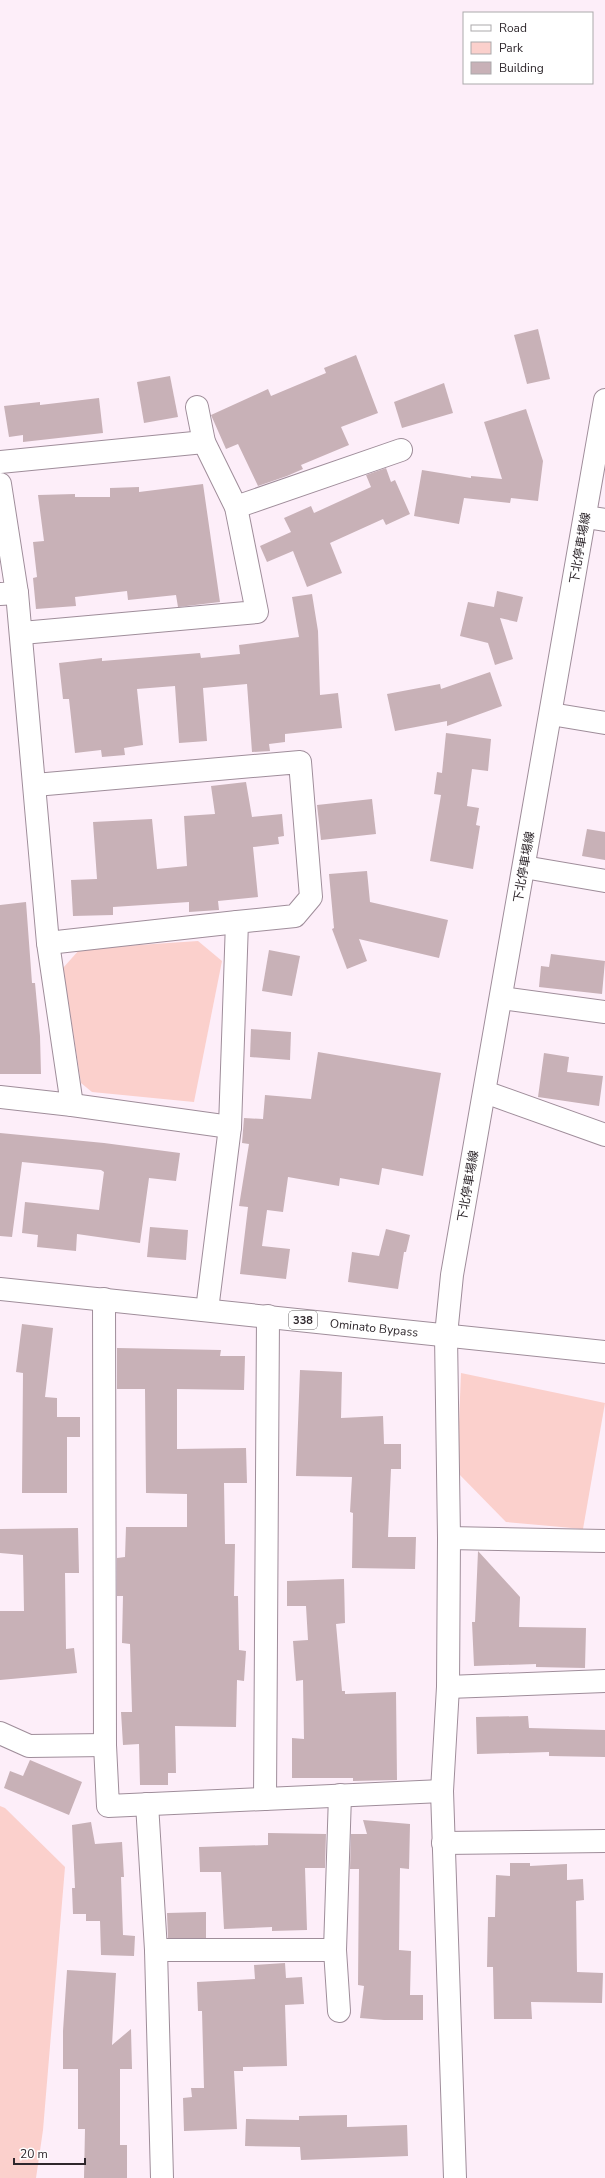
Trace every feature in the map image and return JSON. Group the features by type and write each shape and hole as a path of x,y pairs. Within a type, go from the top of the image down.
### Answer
{"main road":[{"name":"下北停車場線","path":"455,2178 442,1791 448,1688 449,1538 446,1335 452,1275 551,714 595,519 605,400"},
{"path":"22,633 257,612 236,507 204,442 197,407"},
{"path":"0,462 204,442"},
{"path":"236,507 401,450"},
{"path":"0,484 8,594 22,633 48,943 72,1105"},
{"path":"551,714 605,723"},
{"path":"35,785 300,762 311,897 295,916 48,943"},
{"path":"524,866 605,880"},
{"path":"207,1310 230,1127 237,922"},
{"path":"502,998 605,1012"},
{"path":"485,1092 605,1135"},
{"path":"0,1097 72,1105 230,1127"},
{"name":"Ominato Bypass","path":"0,1289 605,1352"},
{"path":"104,1299 105,1745 108,1806 442,1791"},
{"path":"265,1799 268,1316"},
{"path":"449,1538 605,1541"},
{"path":"448,1688 605,1681"},
{"path":"0,1733 29,1746 105,1745"},
{"path":"339,2011 336,1950 340,1795"},
{"path":"147,1804 156,1950 162,2178"},
{"path":"443,1843 605,1841"},
{"path":"156,1950 336,1950"}],"green space":[{"path":"198,941 222,961 194,1102 92,1092 81,1083 63,968 80,949"},
{"path":"461,1373 605,1403 583,1529 506,1522 457,1472"},
{"path":"0,1806 5,1808 65,1867 43,2130 36,2178 0,2178"}],"building":[{"path":"538,329 550,379 527,384 514,335"},
{"path":"356,355 378,413 341,427 349,445 301,465 303,469 258,486 238,444 226,449 211,415 268,389 271,396 326,373 324,368"},
{"path":"170,376 178,417 144,423 137,382"},
{"path":"444,383 453,413 402,428 394,402"},
{"path":"99,398 103,433 23,442 23,435 9,437 4,406 40,402 40,405"},
{"path":"526,409 543,461 538,501 511,498 510,503 464,498 459,524 414,516 422,470 471,478 471,476 502,479 484,422"},
{"path":"386,468 391,482 395,480 410,514 386,525 383,519 330,543 342,573 307,587 293,551 267,562 260,546 291,532 284,518 311,506 314,513 371,487 366,475"},
{"path":"203,484 220,602 178,607 176,595 128,600 127,591 75,597 76,606 36,609 33,578 37,577 33,542 44,541 38,495 75,494 75,497 110,497 110,488 139,487 139,492"},
{"path":"497,591 523,597 517,622 500,618 513,659 495,665 488,643 460,636 468,602 494,607"},
{"path":"312,594 318,631 320,695 338,693 342,728 285,734 285,742 269,744 270,751 252,752 247,684 203,688 207,741 179,743 175,686 137,689 143,745 124,748 125,755 102,757 101,750 75,753 69,699 63,699 59,663 102,658 102,661 200,653 201,658 240,654 239,645 299,637 292,597"},
{"path":"490,672 502,706 447,726 447,721 395,731 387,694 440,684 441,689"},
{"path":"446,733 491,739 488,771 472,769 467,806 479,808 476,825 480,826 473,869 430,861 441,795 434,794 437,772 442,773"},
{"path":"246,782 252,817 282,814 284,836 278,837 279,844 253,847 258,897 218,901 219,910 189,912 189,902 113,907 113,915 73,916 71,880 97,879 93,822 152,819 157,869 187,866 184,816 215,814 211,786"},
{"path":"372,799 376,834 321,840 317,805"},
{"path":"587,829 605,832 605,860 582,856"},
{"path":"367,871 370,902 448,920 439,958 359,939 367,961 347,969 332,929 334,928 329,874"},
{"path":"26,902 32,983 35,983 40,1036 41,1074 0,1074 0,905"},
{"path":"269,950 300,956 292,996 262,991"},
{"path":"551,954 605,961 602,994 539,987 541,966 549,967"},
{"path":"251,1029 291,1032 290,1060 250,1057"},
{"path":"318,1052 441,1073 423,1176 382,1168 379,1185 340,1178 339,1186 288,1177 283,1212 267,1210 262,1246 290,1249 286,1279 240,1274 248,1207 239,1206 249,1144 242,1143 244,1118 263,1119 265,1095 311,1099"},
{"path":"544,1053 569,1057 567,1072 603,1076 599,1106 538,1097"},
{"path":"0,1133 104,1143 180,1153 176,1181 149,1178 140,1243 77,1234 76,1251 37,1247 38,1235 22,1233 25,1202 99,1210 104,1172 101,1170 22,1162 12,1237 0,1236"},
{"path":"150,1227 188,1230 186,1260 147,1257"},
{"path":"386,1229 410,1235 406,1252 404,1252 398,1289 348,1282 352,1252 379,1256"},
{"path":"22,1324 53,1328 45,1397 57,1398 57,1417 80,1417 80,1437 67,1437 67,1493 22,1493 23,1373 16,1372"},
{"path":"117,1348 221,1350 220,1356 245,1356 244,1390 177,1389 177,1449 246,1448 247,1483 224,1483 225,1544 235,1544 234,1596 238,1596 239,1650 246,1651 244,1681 237,1680 236,1727 175,1726 176,1773 168,1773 168,1785 140,1785 139,1744 123,1745 121,1712 132,1712 130,1644 122,1643 123,1596 117,1596 117,1558 125,1557 126,1527 187,1527 187,1494 146,1493 145,1389 117,1389"},
{"path":"300,1370 342,1372 341,1418 383,1416 384,1444 401,1444 401,1469 391,1469 388,1537 416,1537 415,1569 352,1568 353,1513 350,1512 352,1477 296,1476"},
{"path":"78,1528 79,1573 65,1573 66,1649 74,1648 77,1673 0,1680 0,1611 24,1611 23,1555 0,1553 0,1529"},
{"path":"478,1551 520,1597 519,1627 586,1628 585,1668 536,1667 536,1664 474,1666 472,1622 475,1622"},
{"path":"344,1579 345,1623 336,1624 342,1691 345,1691 345,1694 396,1692 397,1780 353,1781 353,1778 292,1778 292,1738 304,1739 303,1680 296,1681 293,1641 308,1640 306,1606 287,1606 287,1581"},
{"path":"528,1716 529,1728 605,1730 605,1757 549,1756 549,1752 477,1754 476,1717"},
{"path":"30,1760 82,1782 69,1815 4,1788 10,1771 23,1776"},
{"path":"363,1820 410,1824 409,1869 400,1868 399,1950 411,1951 410,1995 423,1995 423,2020 384,2020 360,2018 364,1986 358,1985 359,1869 350,1869 351,1834 367,1834"},
{"path":"91,1822 95,1844 122,1842 124,1877 121,1877 123,1935 135,1936 134,1956 101,1955 100,1921 86,1921 86,1914 73,1914 72,1888 75,1888 72,1825"},
{"path":"268,1833 326,1834 325,1868 305,1868 307,1930 272,1931 272,1927 224,1929 221,1872 200,1872 199,1847 268,1845"},
{"path":"510,1863 530,1863 530,1866 567,1864 567,1880 583,1879 584,1900 576,1901 577,1972 603,1973 602,2003 531,2002 532,2019 494,2019 493,1967 487,1967 488,1917 495,1917 496,1875 510,1876"},
{"path":"206,1912 206,1938 168,1938 167,1913"},
{"path":"285,1963 286,1978 302,1977 304,2004 285,2005 287,2066 243,2067 243,2071 234,2071 237,2129 184,2131 183,2098 192,2097 191,2088 204,2088 202,2011 198,2011 197,1982 255,1979 254,1965"},
{"path":"67,1970 116,1973 112,2045 131,2029 132,2069 120,2069 120,2145 127,2145 127,2178 84,2178 85,2129 78,2129 78,2069 63,2069 63,2031"},
{"path":"347,2115 347,2127 407,2125 408,2156 301,2160 300,2147 245,2146 246,2119 299,2120 299,2116"}]}
